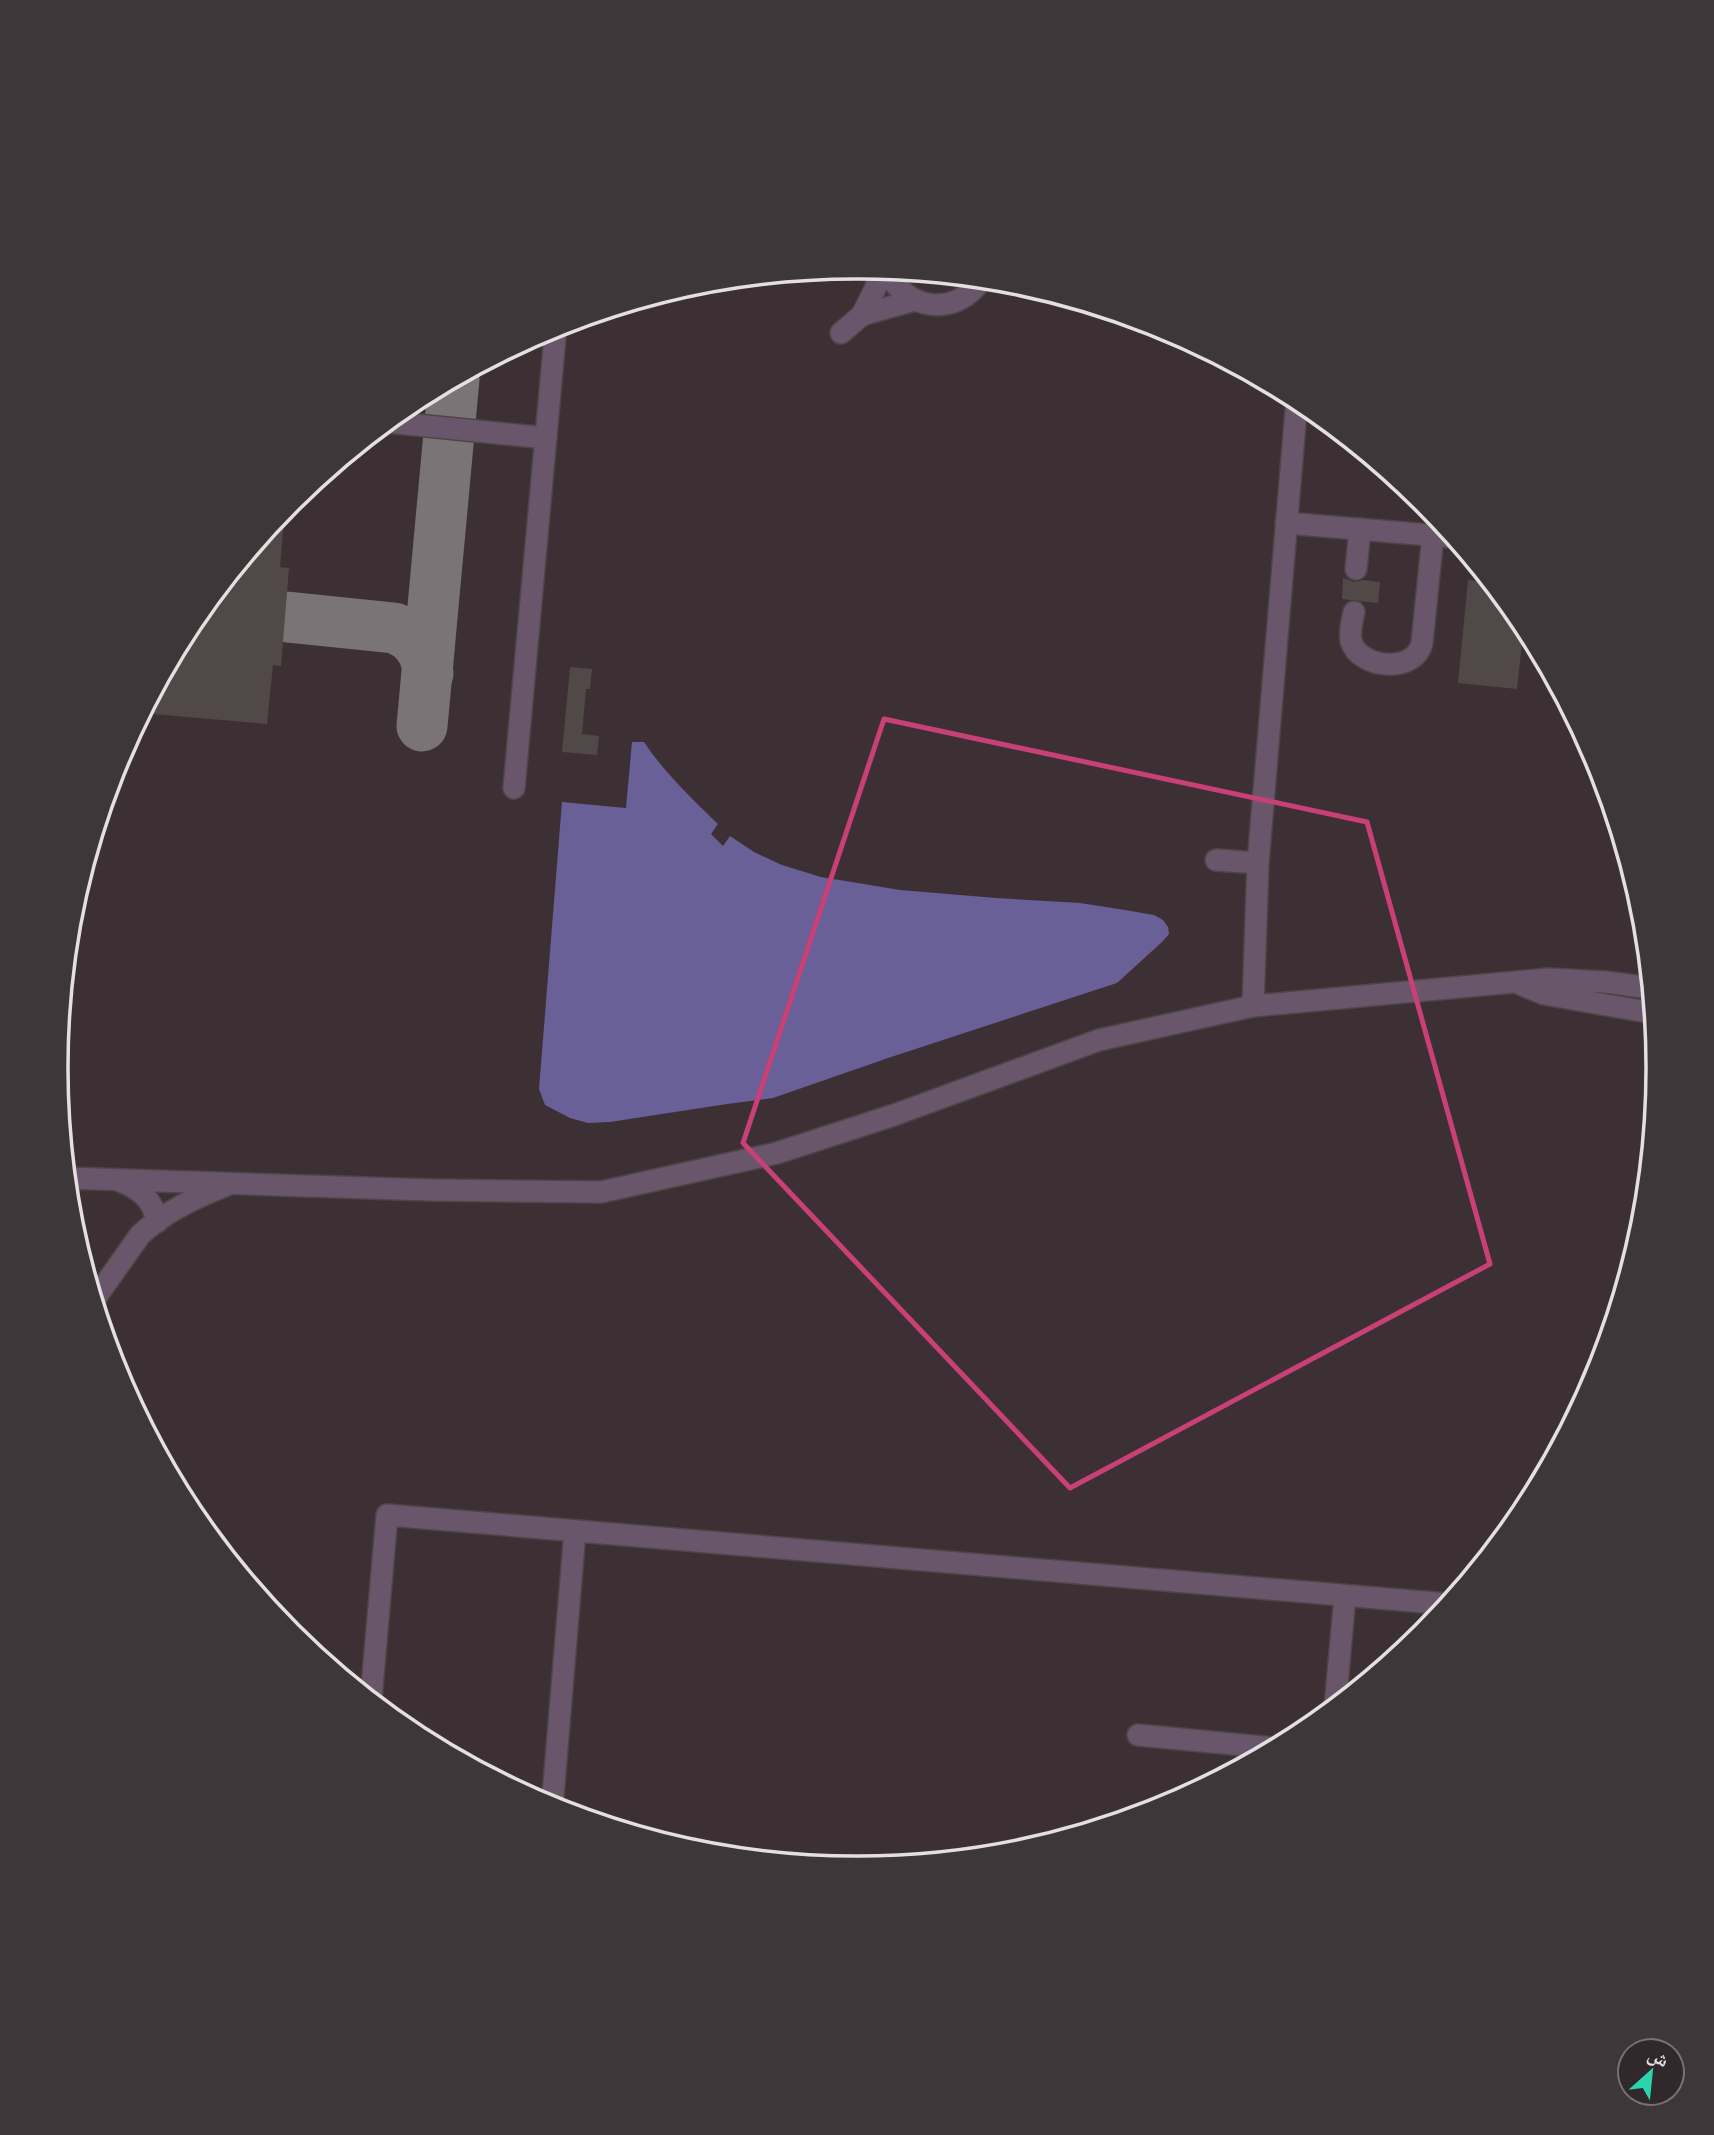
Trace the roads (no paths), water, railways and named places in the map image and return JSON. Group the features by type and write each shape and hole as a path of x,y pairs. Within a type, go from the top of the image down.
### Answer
{"lane":[{"path":"841,333 862,315 879,279"},
{"path":"891,280 898,289 915,300 928,304 955,302 976,288"},
{"path":"862,315 915,300"},
{"path":"514,788 555,339"},
{"path":"1253,1006 1258,863 1296,413"},
{"path":"403,424 546,438"},
{"path":"1286,523 1439,536"},
{"path":"1356,569 1360,529"},
{"path":"1353,612 1351,641 1362,657 1374,662 1405,663 1416,655 1422,643 1442,539"},
{"path":"1216,860 1258,863"},
{"path":"76,1178 430,1190 601,1192 777,1153 894,1115 1099,1040 1253,1006 1548,979 1577,979 1641,987"},
{"path":"1518,983 1544,994 1644,1011"},
{"path":"115,1179 133,1186 146,1196 156,1213 157,1222"},
{"path":"101,1291 141,1235 193,1200 232,1183"},
{"path":"371,1688 387,1515 1436,1603"},
{"path":"553,1795 575,1531"},
{"path":"1336,1694 1345,1595"},
{"path":"1138,1735 1258,1746"}]}
